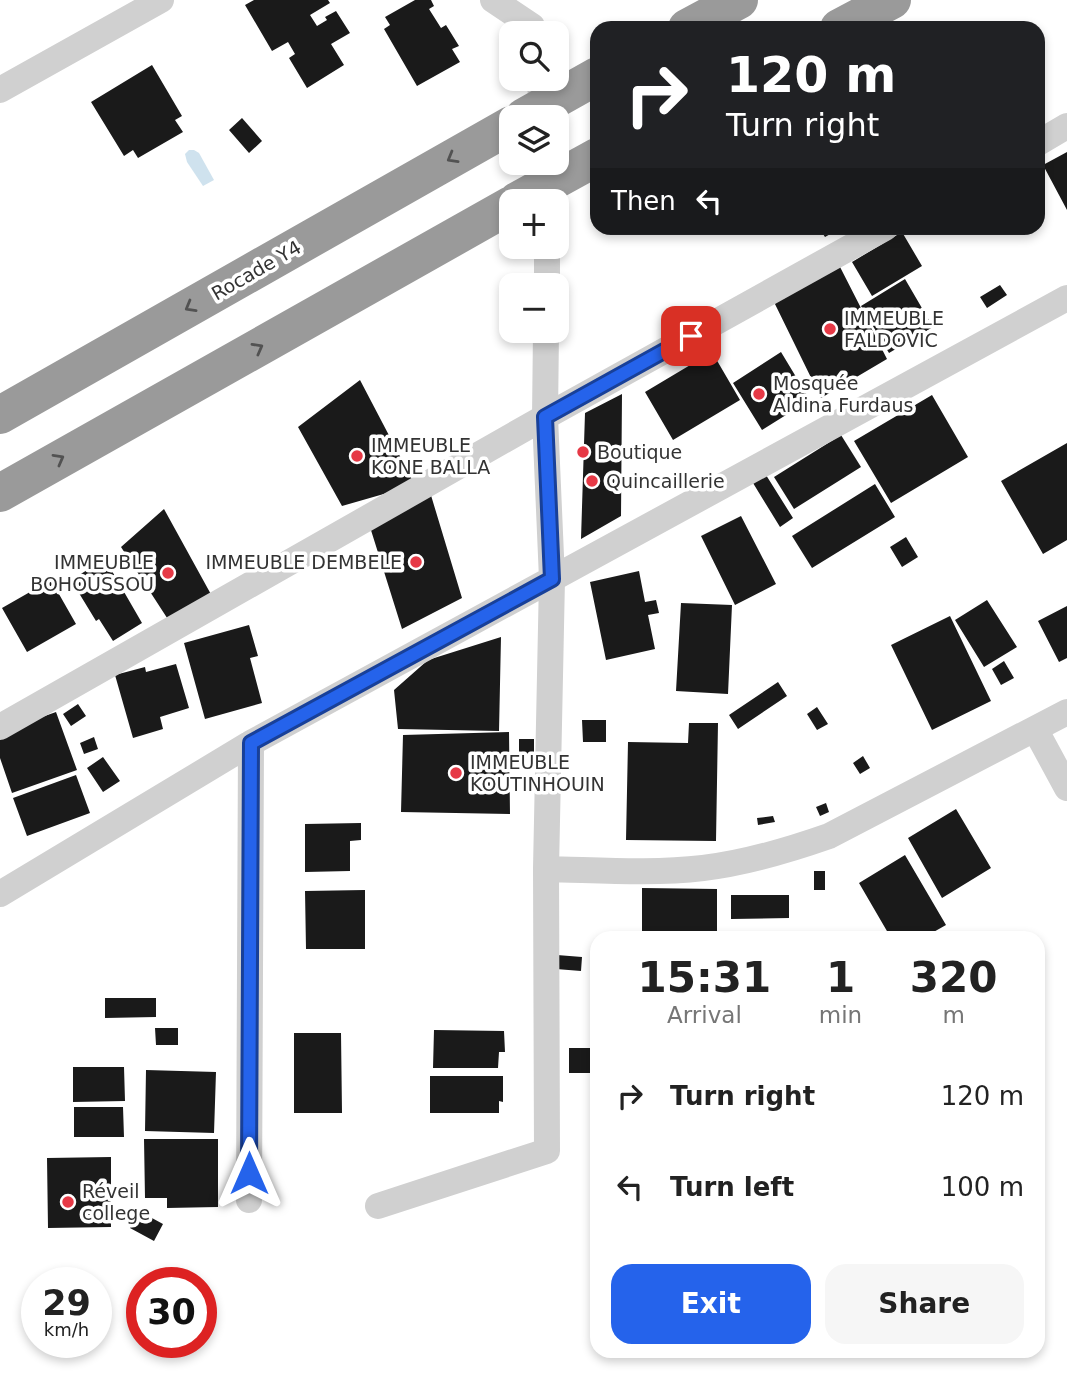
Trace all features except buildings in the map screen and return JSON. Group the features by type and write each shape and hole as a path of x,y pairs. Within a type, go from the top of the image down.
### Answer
{"highway":[{"path":"700,21 739,0"},
{"path":"852,21 892,0"},
{"path":"545,105 590,80"},
{"name":"Rocade Y4","path":"0,415 499,132"},
{"path":"539,189 590,161"},
{"path":"0,493 499,212"}],"street":[{"path":"0,90 161,0"},
{"path":"493,0 524,21"},
{"path":"1045,139 1067,126"},
{"path":"0,727 545,417 872,235"},
{"path":"0,894 251,743 1067,298"},
{"path":"378,1206 547,1151 546,869 552,579 545,417 546,343"},
{"path":"546,869 662,871 704,868 790,850 829,836 1067,712"},
{"path":"1035,729 1067,788"},
{"path":"249,1200 251,743"}],"water":[{"path":"189,150 199,153 214,180 203,186 187,162 185,154"}],"tunnel":[{"path":"541,91 542,105"}],"place":[{"name":"IMMEUBLE FALDOVIC","path":"830,329"},
{"name":"Mosquée Aldina Furdaus","path":"759,394"},
{"name":"Boutique","path":"583,452"},
{"name":"IMMEUBLE KONE BALLA","path":"357,456"},
{"name":"Quincaillerie","path":"592,481"},
{"name":"IMMEUBLE DEMBELE","path":"416,562"},
{"name":"IMMEUBLE BOHOUSSOU","path":"168,573"},
{"name":"IMMEUBLE KOUTINHOUIN","path":"456,773"},
{"name":"Réveil college","path":"68,1202"}],"route":[{"path":"249,1173 251,743 552,579 545,417 691,336"}]}
